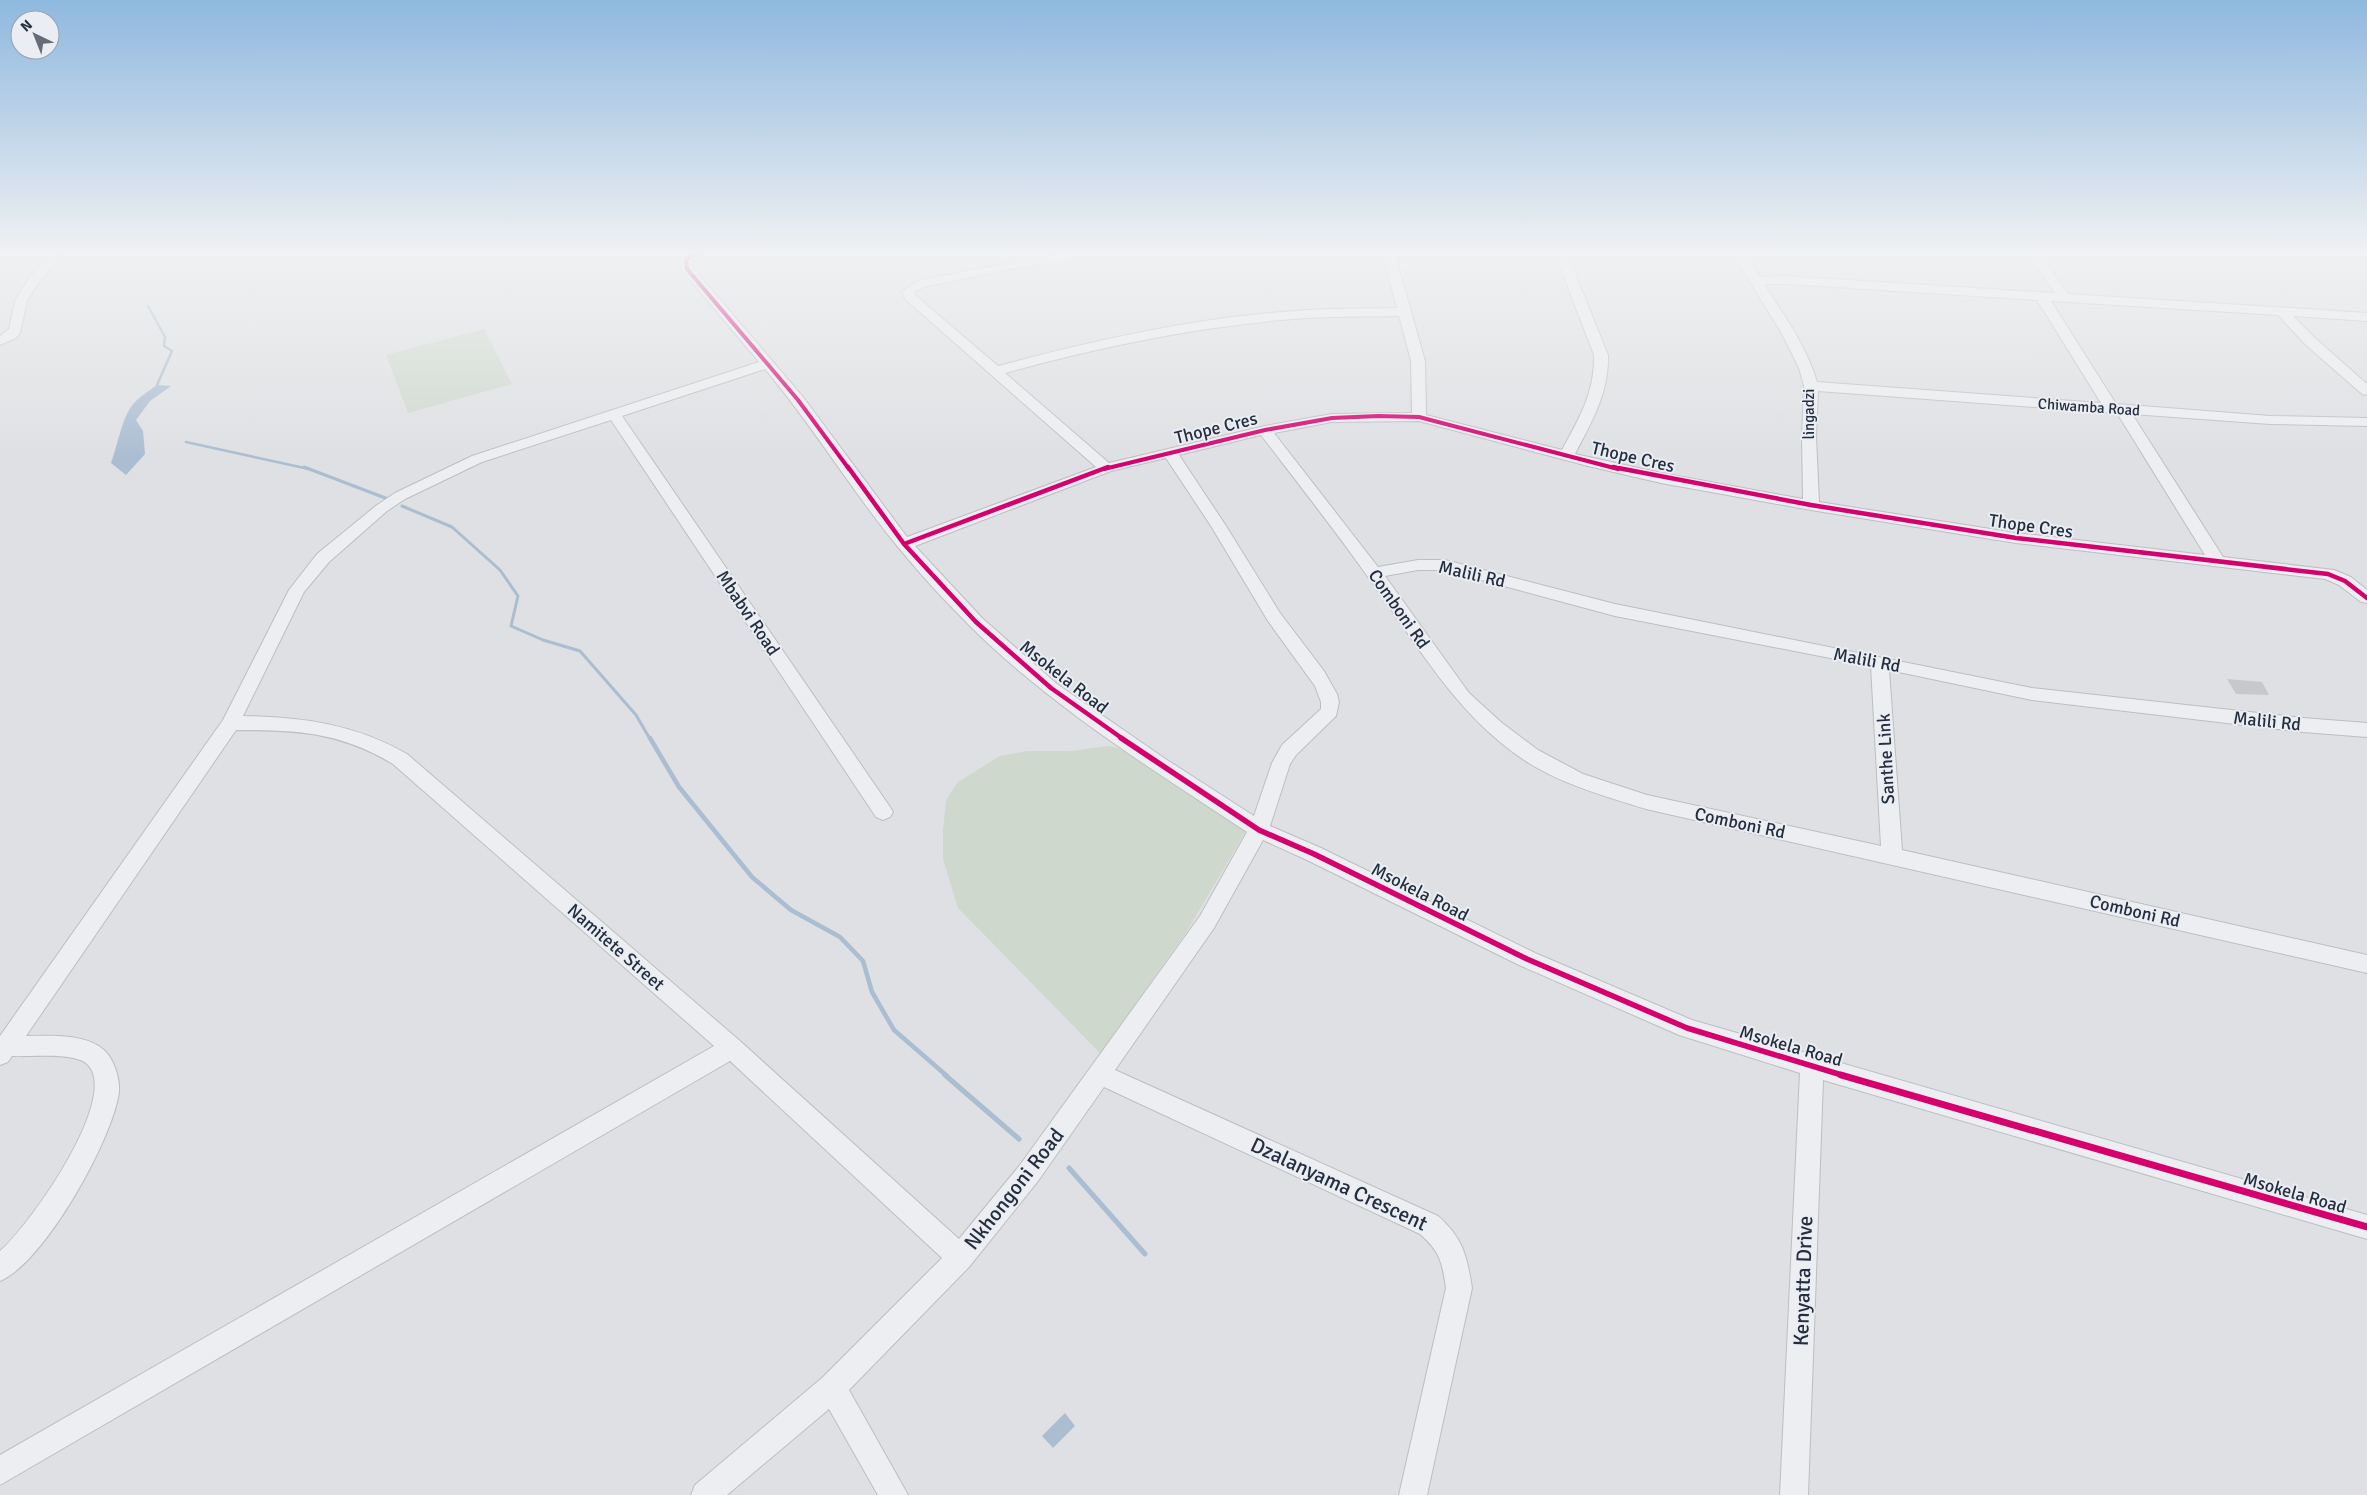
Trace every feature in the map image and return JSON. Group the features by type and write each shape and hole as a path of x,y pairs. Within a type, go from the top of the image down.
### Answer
{"street":[{"path":"0,341 11,335 15,330 17,321"},
{"name":"Msokela Road","path":"731,321 798,400 904,544 976,622 1051,688 1157,764 1259,830 1314,854 1527,959 1687,1028 1812,1067 2367,1227"},
{"path":"938,321 1106,468"},
{"path":"996,371 1147,336 1233,321"},
{"path":"1408,321 1418,360 1418,417"},
{"path":"1566,456 1595,401 1602,373 1601,355 1588,321"},
{"name":"lingadzi","path":"1781,321 1794,342 1806,368 1811,386 1809,437 1811,505"},
{"path":"2058,321 2218,562"},
{"path":"2290,321 2311,342 2367,391"},
{"path":"3,1050 231,724 297,590 323,558 382,508 420,485 477,459 767,364"},
{"name":"Chiwamba Road","path":"1811,386 2309,422 2367,422"},
{"name":"Mbabvi Road","path":"614,414 883,812"},
{"name":"Thope Cres","path":"904,544 1106,468 1265,430 1332,418 1418,417 1566,456 1661,478 1811,505 2016,538 2328,574 2345,581 2367,598"},
{"name":"Comboni Rd","path":"1265,430 1374,573 1435,660 1472,707 1512,742 1551,767 1591,785 1646,802 2367,964"},
{"name":"Nkhongoni Road","path":"705,1495 832,1388 960,1258 1029,1173 1207,922 1259,830 1280,763 1288,750 1330,711 1332,702 1324,683 1309,667 1273,616 1224,535 1170,453"},
{"name":"Malili Rd","path":"1374,573 1418,564 1445,565 1615,610 2032,694 2294,724 2367,730"},
{"name":"Santhe Link","path":"1880,662 1892,856"},
{"name":"Namitete Street","path":"231,724 292,723 339,732 385,748 732,1048 960,1258"},
{"path":"0,1471 732,1048"},
{"path":"0,1268 19,1252 48,1214 96,1130 107,1092 105,1070 92,1055 75,1049 3,1050"},
{"name":"Kenyatta Drive","path":"1794,1495 1812,1067"},
{"name":"Dzalanyama Crescent","path":"1100,1074 1428,1224 1446,1239 1454,1256 1459,1288 1413,1495"},
{"path":"832,1388 894,1495"}],"shaded area":[{"path":"484,329 512,384 408,413 386,355"},
{"path":"1108,746 1122,749 1247,829 1187,931 1100,1053 958,908 943,859 943,831 946,800 958,782 1000,756 1027,751 1071,751"}],"water":[{"path":"157,385 171,386 150,401 136,420 143,431 145,454 126,475 111,463 124,422 135,402"},
{"path":"1065,1413 1075,1426 1053,1448 1042,1436"}],"building":[{"path":"2227,679 2262,682 2269,695 2236,694"}],"waterway":[{"path":"156,321 165,337 164,346 172,351 157,385"},
{"path":"186,442 309,469"},
{"path":"304,467 388,499"},
{"path":"402,506 452,527 500,570 518,596 511,626 543,640 580,651 636,715 650,739"},
{"path":"650,738 679,787 752,877 791,910 840,937 863,961 872,992 894,1030 947,1076"},
{"path":"945,1075 1019,1139"},
{"path":"1069,1168 1145,1254"}],"cycle path":[{"path":"731,321 798,400 904,544 976,622 1051,688 1157,763 1259,830 1314,854 1527,959 1687,1028 1732,1043 2367,1227"},
{"path":"904,544 1106,468 1265,430 1332,418 1419,417 1588,462 1661,478 1811,505 2016,538 2328,574 2345,581 2367,598"}]}
